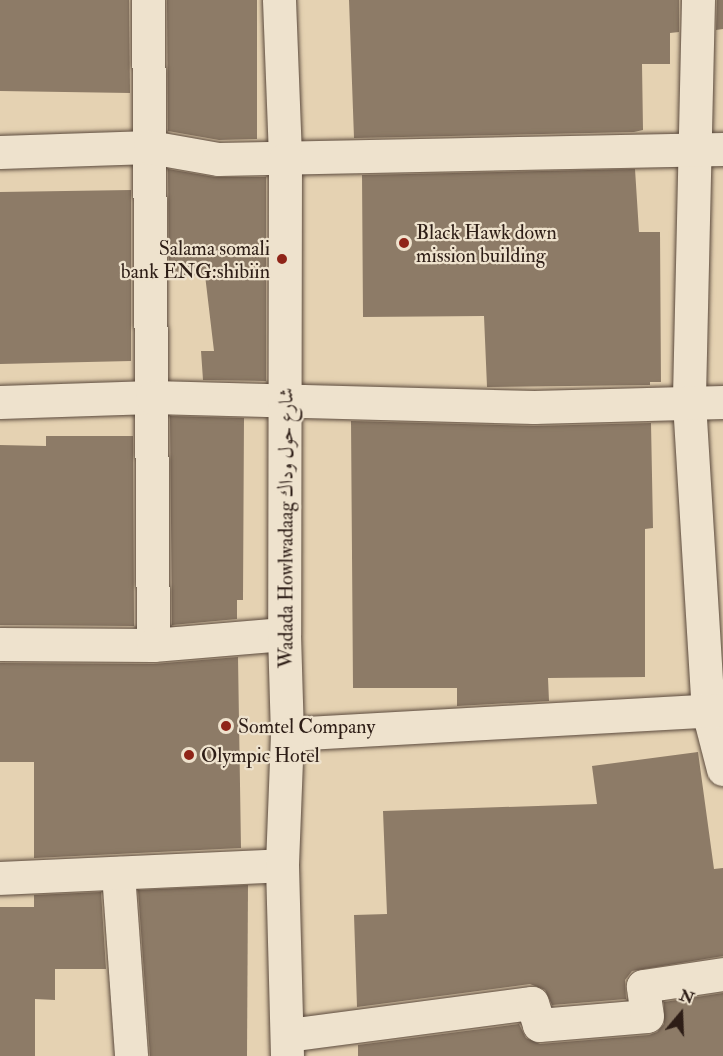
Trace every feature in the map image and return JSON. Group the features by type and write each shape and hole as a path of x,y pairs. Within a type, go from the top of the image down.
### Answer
{"street":[{"path":"148,0 153,645"},
{"name":"Wadada Howlwadaag شارع حول وداك","path":"279,0 285,159 284,634 287,734 282,865 287,1046"},
{"path":"698,0 709,148 689,402 715,711 723,769"},
{"path":"0,152 150,147 219,159 285,159 709,148"},
{"path":"0,402 152,397 534,407 723,402"},
{"path":"0,644 153,645 284,634"},
{"path":"287,734 715,711"},
{"path":"0,879 282,865"},
{"path":"118,873 131,1056"},
{"path":"287,1046 532,1003 539,1025 647,1016 643,986 723,974"}],"building":[{"path":"0,0 129,0 130,93 0,91"},
{"path":"167,0 257,0 257,139 219,140 168,131"},
{"path":"349,0 679,0 679,32 670,33 670,64 642,64 643,130 354,138"},
{"path":"717,0 723,0 723,29 716,30"},
{"path":"168,169 215,177 266,177 266,381 203,380 201,351 214,351 205,275 169,276"},
{"path":"635,169 639,232 660,232 661,382 650,382 650,385 487,387 484,316 363,317 362,175"},
{"path":"131,190 131,361 0,364 0,192"},
{"path":"170,416 244,418 243,600 237,600 237,619 172,625"},
{"path":"351,421 534,426 651,423 653,528 645,529 645,677 548,678 549,701 457,706 457,688 353,688"},
{"path":"46,436 133,436 134,626 0,625 0,445 46,446"},
{"path":"238,657 241,848 34,858 34,762 0,762 0,663 153,664"},
{"path":"698,752 714,869 723,868 723,956 632,971 625,980 626,999 552,1005 545,990 530,984 357,1007 354,915 387,914 383,811 597,804 592,766"},
{"path":"248,885 247,1056 150,1056 138,890"},
{"path":"101,892 106,969 55,969 55,1000 35,999 35,1056 0,1056 0,907 34,907 34,895"},
{"path":"723,993 723,1056 358,1056 358,1045 519,1024 526,1038 540,1044 649,1035 657,1032 664,1024 664,1002"}],"place":[{"name":"Black Hawk down mission building","path":"404,243"},
{"name":"Salama somali bank ENG:shibiin","path":"282,259"},
{"name":"Somtel Company","path":"226,726"},
{"name":"Olympic Hotel","path":"189,755"}]}
